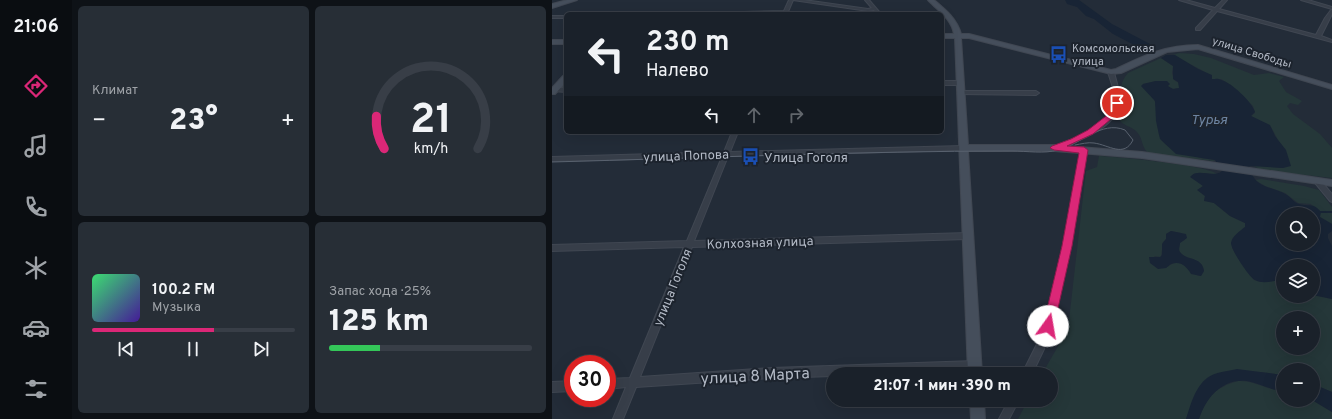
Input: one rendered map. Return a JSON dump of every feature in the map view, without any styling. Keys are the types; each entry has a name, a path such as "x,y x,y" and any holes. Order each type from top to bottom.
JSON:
{"main road":[{"path":"552,6 574,0"},
{"path":"931,0 952,19 956,25 958,36 975,367"},
{"path":"944,36 970,36 1111,72"},
{"path":"552,42 564,42"},
{"name":"улица Свободы","path":"1111,72 1118,71 1164,49 1180,46 1198,47 1332,87"},
{"path":"553,91 564,80"},
{"path":"963,148 1054,148 1142,155 1214,167 1332,183"},
{"path":"977,407 978,419"}],"street":[{"path":"785,12 791,0"},
{"path":"796,0 868,10 875,9"},
{"path":"866,0 877,12"},
{"path":"1181,0 1332,41"},
{"path":"1198,29 1214,10 1225,0"},
{"path":"1303,0 1332,8"},
{"path":"1318,37 1332,11"},
{"path":"552,17 564,17"},
{"path":"1054,148 1074,141 1090,132 1113,114 1117,103 1111,72"},
{"path":"944,83 960,83"},
{"path":"553,91 564,90"},
{"path":"961,93 1036,93"},
{"name":"улица Гоголя","path":"618,419 733,134"},
{"name":"улица Попова","path":"552,159 963,148"},
{"path":"1030,367 1041,346 1048,326 1067,246 1084,150"},
{"path":"1318,182 1332,199"},
{"name":"Колхозная улица","path":"552,248 968,236"},
{"name":"улица 8 Марта","path":"616,384 772,373 826,372"},
{"path":"552,387 564,386"},
{"path":"1004,419 1010,407"}],"shaded area":[{"path":"1179,53 1194,54 1211,58 1254,75 1269,73 1284,77 1279,81 1286,92 1302,101 1298,105 1290,103 1287,106 1293,114 1320,134 1332,148 1332,178 1261,170 1252,165 1283,168 1277,138 1271,127 1251,116 1255,113 1253,106 1231,85 1221,79 1212,79 1205,72 1173,55"},
{"path":"1161,58 1173,66 1172,73 1174,80 1179,83 1179,88 1173,89 1168,87 1165,81 1156,81 1143,84 1155,102 1159,136 1165,144 1178,151 1215,160 1150,154 1145,150 1141,138 1137,132 1120,121 1121,90 1124,79 1128,73"},
{"path":"1099,156 1180,165 1210,171 1217,174 1193,174 1203,186 1199,189 1199,191 1205,196 1204,200 1214,203 1230,216 1245,223 1245,227 1234,237 1232,248 1254,280 1261,282 1276,281 1276,303 1320,303 1320,296 1332,299 1332,392 1320,387 1320,363 1276,363 1276,374 1261,372 1200,386 1186,419 1018,419 1024,407 1058,407 1058,367 1046,367 1068,329 1086,171 1097,167","holes":["1171,231 1181,233 1185,240 1179,243 1179,251 1186,257 1197,261 1203,266 1204,271 1201,276 1196,275 1185,266 1177,263 1166,268 1154,256 1161,257 1163,242 1166,239 1166,234"]},
{"path":"1261,179 1319,190 1332,207 1332,224 1320,217 1320,207 1313,207 1311,204 1298,203 1285,193 1265,186 1255,180"},
{"path":"1244,381 1276,390 1276,407 1320,407 1320,405 1332,412 1332,419 1199,419 1205,405 1213,394 1230,383"}],"water":[{"path":"1065,0 1079,0 1112,24 1150,44 1140,48 1113,34 1094,19 1086,16 1077,7 1067,4"},
{"name":"Турья","path":"1166,55 1175,55 1198,69 1212,75 1212,79 1219,79 1231,85 1250,103 1255,112 1251,116 1270,125 1275,136 1286,150 1291,166 1283,168 1250,166 1249,167 1252,174 1256,180 1264,186 1287,195 1297,203 1316,207 1276,207 1276,251 1320,251 1320,217 1332,224 1332,231 1328,234 1328,238 1332,246 1332,299 1320,296 1320,259 1276,259 1276,281 1265,282 1255,280 1245,269 1237,257 1231,243 1235,236 1245,227 1245,223 1230,216 1214,203 1204,201 1205,196 1197,190 1203,186 1190,177 1197,173 1214,174 1222,171 1215,160 1176,154 1160,139 1156,121 1155,101 1141,86 1143,84 1156,81 1167,81 1170,84 1168,86 1173,89 1179,88 1178,82 1173,79 1173,66 1161,58"},
{"path":"1171,231 1186,234 1187,238 1180,243 1179,251 1186,257 1197,261 1203,266 1204,271 1201,276 1191,274 1185,267 1178,263 1171,264 1166,268 1158,269 1150,263 1149,257 1160,257 1162,255 1162,244 1166,239 1166,234"},
{"path":"1237,369 1276,374 1276,389 1247,381 1230,383 1216,391 1206,404 1199,419 1186,419 1189,408 1199,386 1207,378 1222,372"},
{"path":"1320,387 1332,392 1332,412 1320,405"}],"waterway":[{"path":"1320,212 1332,212"}],"tram line":[{"path":"552,162 897,152 1047,152 1066,147 1091,134 1108,128 1125,130 1133,140 1129,145 1121,149 1092,143 1075,145"}],"place":[{"name":"Комсомольская улица","path":"1059,54"},
{"name":"Улица Гоголя","path":"751,157"}],"route":[{"path":"1048,326 1067,246 1084,150 1054,148 1074,141 1104,123 1113,114 1117,103"}]}
